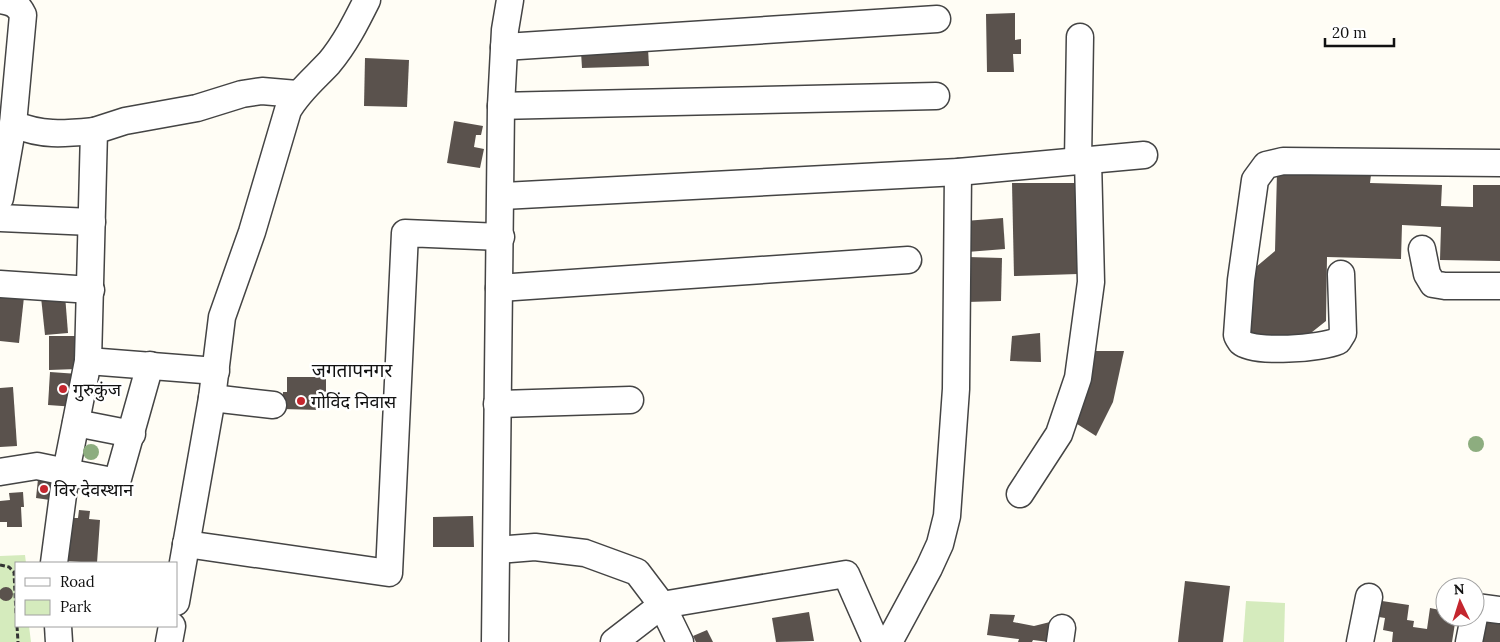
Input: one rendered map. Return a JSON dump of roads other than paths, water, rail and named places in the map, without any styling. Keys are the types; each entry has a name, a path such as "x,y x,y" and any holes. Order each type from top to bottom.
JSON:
{"street":[{"path":"0,0 12,2 19,7 22,15 13,124 0,198"},
{"path":"178,590 212,398 222,317 252,232 288,110 296,94 328,63 347,40 368,0"},
{"path":"495,642 497,404 502,196 501,106 504,46 510,0"},
{"path":"504,46 937,18"},
{"path":"1020,494 1060,434 1078,378 1091,282 1083,160 1080,36"},
{"path":"13,124 34,133 65,134 94,131 125,121 198,108 242,94 262,92 296,94"},
{"path":"501,106 936,96"},
{"path":"54,562 66,472 88,361 94,131"},
{"path":"502,196 958,172 1144,155"},
{"path":"1341,274 1343,333 1338,341 1309,347 1270,348 1249,346 1240,342 1237,335 1241,280 1255,180 1266,165 1283,161 1500,163"},
{"path":"889,642 929,568 940,544 947,516 956,390 958,172"},
{"path":"0,218 92,222"},
{"path":"186,544 389,573 405,233 501,237"},
{"path":"1422,248 1427,274 1433,284 1445,286 1500,286"},
{"path":"500,288 908,260"},
{"path":"0,284 91,290"},
{"path":"88,361 216,371"},
{"path":"0,472 37,466 117,482 150,365"},
{"path":"212,398 273,405"},
{"path":"497,404 630,400"},
{"path":"76,423 132,434"},
{"path":"497,550 535,547 585,553 636,572 662,605 680,642"},
{"path":"614,642 662,605 846,574 876,642"},
{"path":"1360,642 1369,597"},
{"path":"1485,608 1500,610"},
{"path":"58,627 59,642"},
{"path":"169,642 172,627"},
{"path":"1469,642 1472,627"}],"place":[{"name":"गुरुकुंज","path":"63,389"},
{"name":"गोविंद निवास","path":"301,401"},
{"name":"विर देवस्थान","path":"44,489"}],"district":[{"name":"जगतापनगर","path":"352,370"}]}
